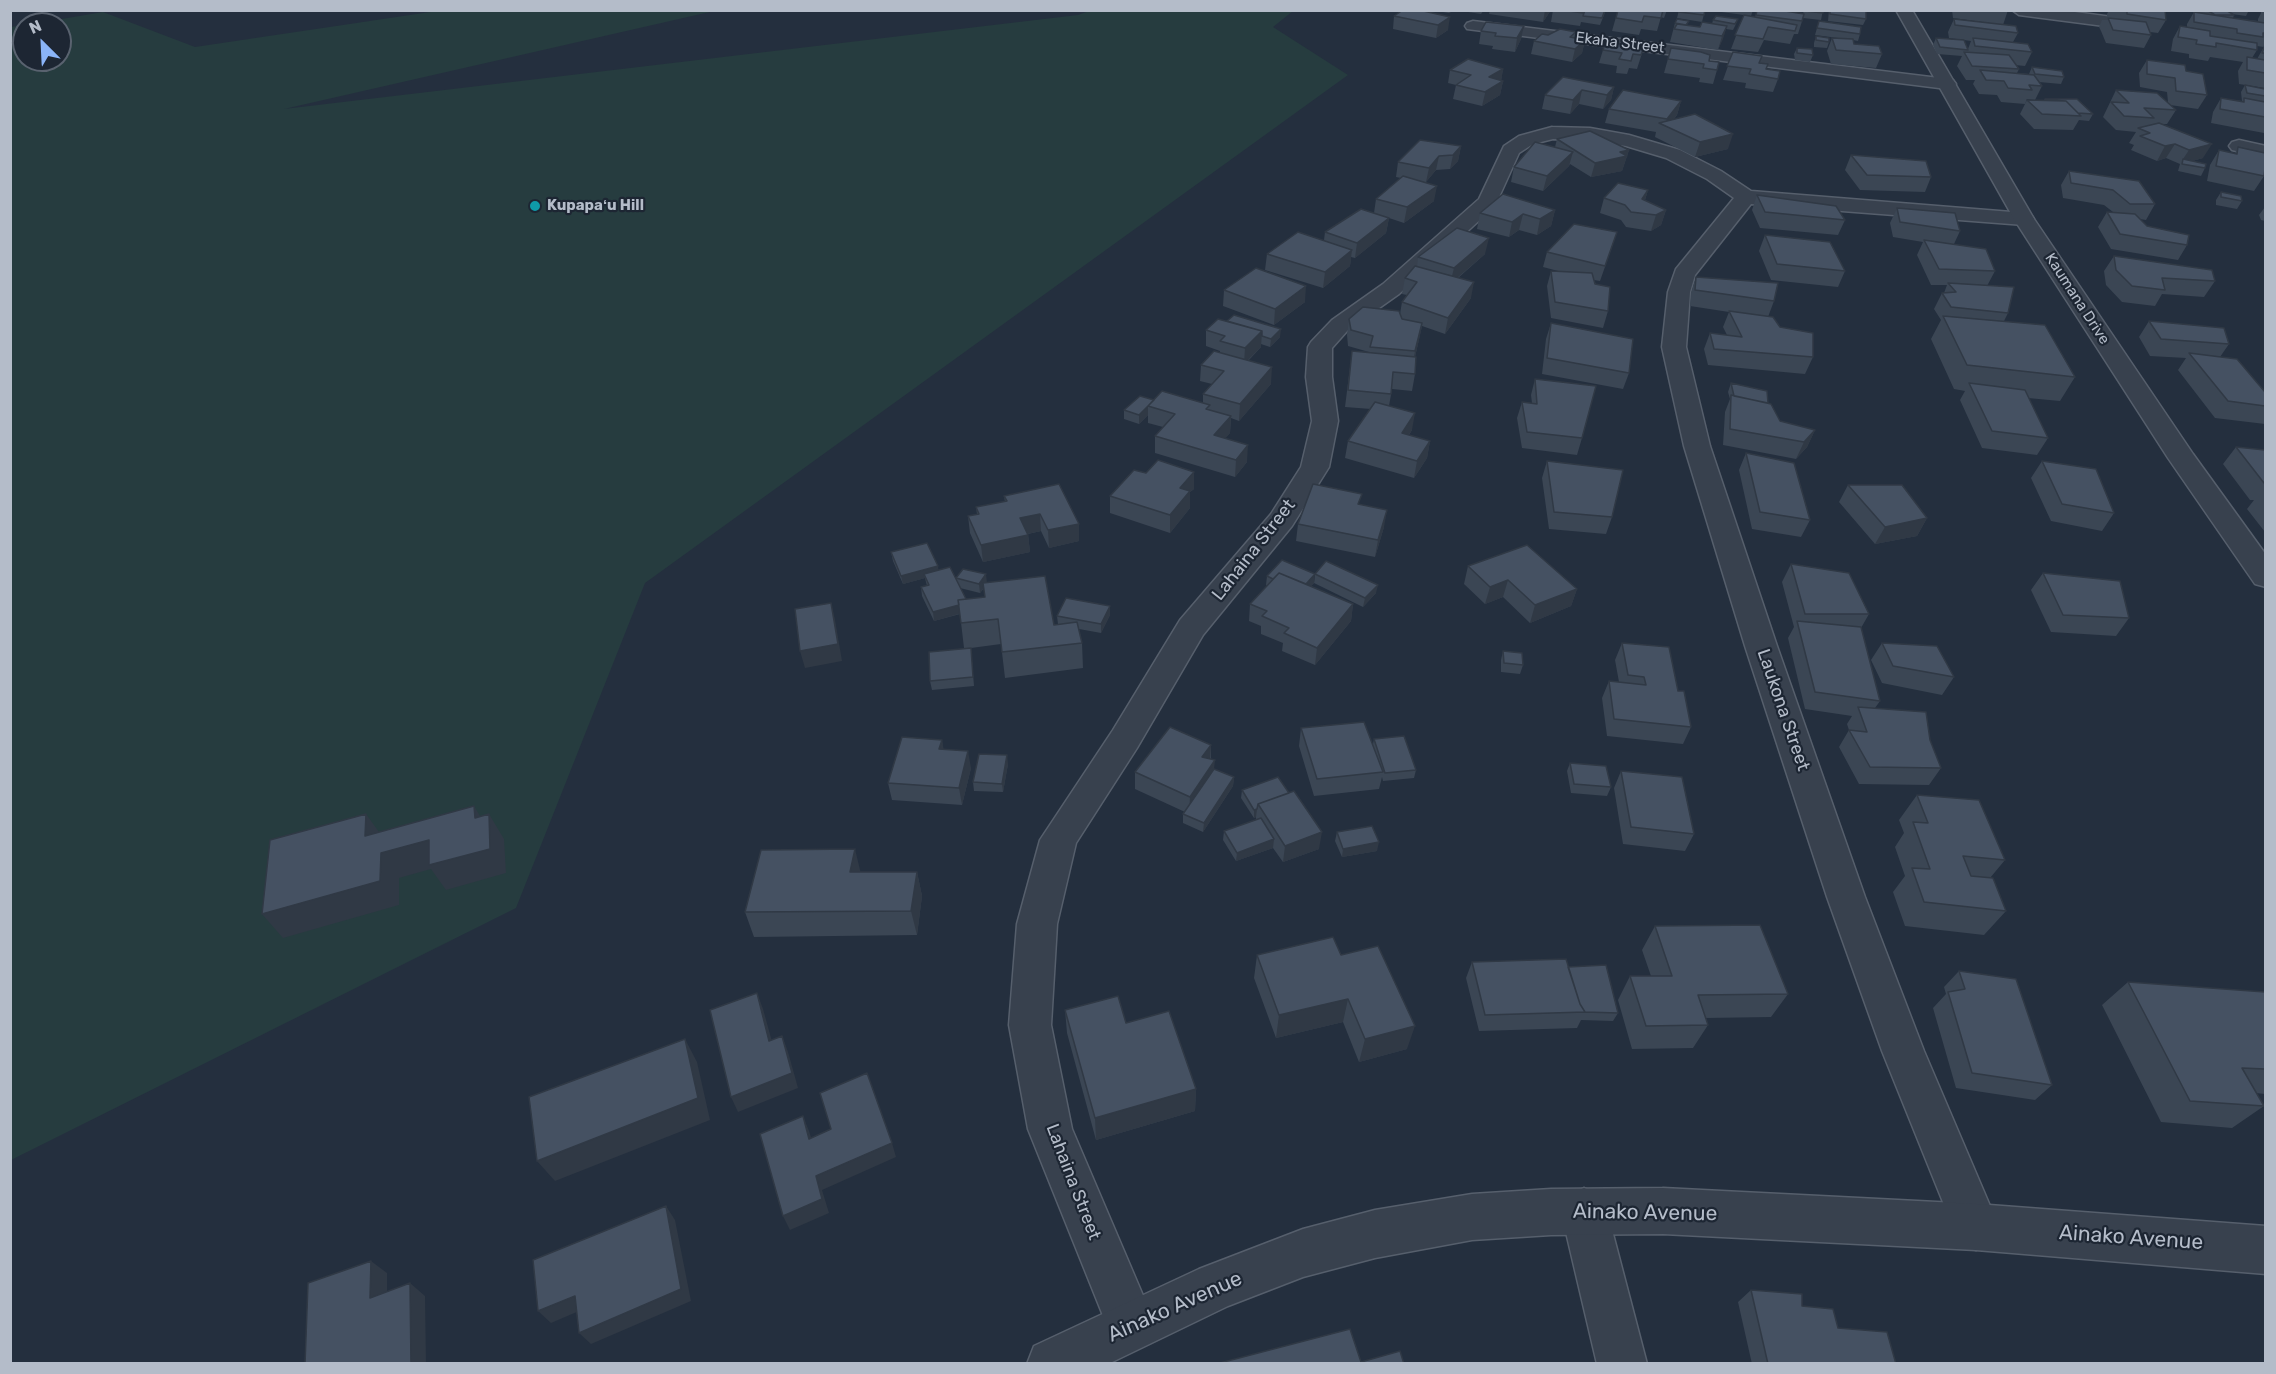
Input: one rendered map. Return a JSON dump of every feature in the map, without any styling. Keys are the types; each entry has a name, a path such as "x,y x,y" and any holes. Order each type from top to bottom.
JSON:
{"street":[{"name":"Kaumana Drive","path":"1904,10 2024,219 2182,458 2265,577"},
{"path":"2019,10 2112,22"},
{"name":"Ekaha Street","path":"1473,26 1947,84"},
{"name":"Lahaina Street","path":"1131,1326 1050,1129 1030,1025 1036,924 1058,840 1121,746 1191,628 1282,520 1315,467 1325,421 1319,377 1320,347 1340,325 1391,289 1488,202 1511,150 1526,140 1552,134 1590,134 1629,141 1673,154 1714,175 1746,197 2024,219"},
{"path":"2239,146 2265,152"},
{"name":"Laukona Street","path":"1746,197 1684,274 1679,292 1674,347 1704,469 1846,897 1903,1052 1976,1227"},
{"path":"1584,1211 1622,1364"},
{"name":"Ainako Avenue","path":"1052,1364 1216,1286 1303,1253 1375,1234 1472,1217 1584,1211 1663,1211 1976,1227 2175,1240 2265,1250"}],"green space":[{"path":"1092,10 1293,11 1273,27 1348,75 645,583 516,908 11,1160 11,27 12,72 72,72 72,17 103,12 195,47 437,11 714,11 284,109 1078,15"}],"building":[{"path":"1403,10 1419,10 1450,17 1438,25 1394,16"},
{"path":"1563,10 1584,10 1583,13"},
{"path":"1585,10 1605,10 1602,18 1583,16"},
{"path":"1618,10 1663,10 1661,18 1644,16 1642,22 1616,18"},
{"path":"1679,10 1705,10 1704,15 1679,12"},
{"path":"1757,10 1779,10 1804,14 1802,21 1756,15"},
{"path":"1823,10 1823,13 1805,11"},
{"path":"1830,10 1866,11 1866,19 1830,14"},
{"path":"2127,10 2165,10 2166,20 2127,14"},
{"path":"2207,10 2226,10 2234,15 2215,15"},
{"path":"2194,12 2265,23 2265,33 2263,37 2237,33 2237,29 2194,22"},
{"path":"1744,15 1797,25 1795,31 1768,27 1763,39 1735,35"},
{"path":"1716,16 1738,19 1735,24 1713,20"},
{"path":"2108,18 2146,22 2151,35 2113,30"},
{"path":"1677,19 1689,21 1686,25 1675,23"},
{"path":"1954,19 2016,26 2018,33 1955,25"},
{"path":"1819,21 1861,27 1860,34 1817,28"},
{"path":"1486,22 1524,26 1517,38 1495,36 1496,33 1481,31"},
{"path":"1702,22 1727,26 1722,36 1674,29 1677,24 1700,27"},
{"path":"2180,26 2210,31 2210,36 2257,43 2257,50 2216,43 2216,47 2196,44 2197,40 2178,37"},
{"path":"1560,29 1576,32 1570,37 1585,40 1575,49 1534,41 1542,34 1548,35"},
{"path":"1816,36 1829,38 1829,42 1816,40"},
{"path":"1832,38 1853,39 1854,44 1879,46 1882,54 1836,50"},
{"path":"1936,38 1964,40 1968,50 1940,47"},
{"path":"1973,38 2028,44 2032,52 1975,46"},
{"path":"1606,42 1644,47 1641,55 1633,54 1631,61 1619,59 1622,53 1603,50"},
{"path":"1671,48 1710,55 1709,61 1719,62 1717,70 1703,68 1704,64 1668,59"},
{"path":"1797,48 1812,49 1813,55 1797,53"},
{"path":"1733,52 1762,56 1759,63 1768,64 1766,69 1780,71 1778,79 1749,74 1751,69 1727,66"},
{"path":"1964,52 2009,55 2019,69 1972,66"},
{"path":"2247,57 2265,60 2265,73 2247,70"},
{"path":"1468,59 1503,69 1489,77 1503,81 1485,92 1456,85 1471,75 1450,70"},
{"path":"2147,60 2185,65 2186,71 2203,74 2207,95 2176,91 2175,78 2147,74"},
{"path":"2032,67 2062,71 2064,77 2035,74"},
{"path":"1980,70 2034,75 2042,86 2029,85 2032,90 2008,88 2004,81 1986,80"},
{"path":"1563,77 1614,87 1607,95 1582,90 1573,100 1545,95"},
{"path":"2245,85 2265,89 2265,96 2247,93"},
{"path":"1623,90 1681,101 1667,119 1609,109"},
{"path":"2116,90 2157,93 2176,110 2144,108 2154,118 2124,116 2111,102 2129,103"},
{"path":"2221,98 2244,102 2244,98 2265,102 2265,117 2220,109"},
{"path":"2045,99 2077,99 2093,114 2078,113 2066,101"},
{"path":"2027,100 2066,101 2081,116 2042,114"},
{"path":"1695,114 1733,134 1700,142 1659,123"},
{"path":"2159,123 2212,144 2189,150 2175,144 2165,146 2140,136 2150,133 2138,128"},
{"path":"1590,131 1629,150 1620,152 1627,156 1595,163 1557,139"},
{"path":"1420,140 1461,146 1453,155 1439,156 1429,168 1398,162"},
{"path":"1535,142 1573,152 1547,176 1514,167"},
{"path":"2238,147 2265,153 2264,176 2216,166 2219,150 2237,154"},
{"path":"1851,155 1926,161 1931,177 1867,175"},
{"path":"2183,159 2206,164 2205,168 2182,164"},
{"path":"2069,171 2139,181 2155,204 2130,204 2113,190 2071,183"},
{"path":"1403,176 1437,186 1407,207 1376,199"},
{"path":"1618,183 1648,190 1642,199 1666,210 1656,215 1631,212 1625,205 1604,198"},
{"path":"2221,192 2241,196 2242,201 2221,197"},
{"path":"1503,194 1555,210 1540,219 1523,214 1512,222 1480,213"},
{"path":"1757,195 1836,206 1845,220 1765,212"},
{"path":"1897,208 1955,213 1960,231 1900,222"},
{"path":"1361,209 1389,218 1357,243 1325,232"},
{"path":"2107,212 2135,214 2147,226 2189,235 2187,245 2120,234"},
{"path":"1574,224 1617,232 1605,266 1547,252"},
{"path":"1457,228 1489,238 1454,268 1418,257"},
{"path":"1298,232 1352,250 1325,272 1267,254"},
{"path":"1765,235 1830,242 1845,271 1777,264"},
{"path":"1924,240 1986,249 1995,271 1939,269"},
{"path":"2114,256 2212,270 2215,281 2162,278 2165,290 2132,286 2116,270"},
{"path":"1415,266 1474,282 1448,318 1402,302 1417,282 1405,278"},
{"path":"1256,268 1306,286 1275,309 1224,290"},
{"path":"1551,271 1592,273 1595,284 1610,287 1608,311 1555,302"},
{"path":"1696,277 1778,283 1774,301 1695,290"},
{"path":"1948,283 2014,287 2008,313 1951,307 1942,293 1956,292"},
{"path":"1363,307 1399,311 1402,319 1422,323 1415,351 1370,347 1373,336 1351,330 1349,319"},
{"path":"1729,311 1773,317 1780,327 1813,333 1813,357 1714,349 1710,333 1742,337"},
{"path":"1234,315 1281,329 1271,339 1262,336 1262,331 1227,321"},
{"path":"1943,316 2045,325 2075,377 1967,365"},
{"path":"1218,319 1262,331 1245,348 1220,341 1225,336 1206,330"},
{"path":"2149,321 2224,328 2229,344 2161,339"},
{"path":"1551,323 1633,339 1629,373 1547,358"},
{"path":"1214,351 1272,367 1240,404 1203,394 1224,371 1201,365"},
{"path":"1352,351 1416,357 1415,374 1393,372 1391,394 1348,390"},
{"path":"2189,353 2237,359 2265,392 2265,406 2228,401"},
{"path":"1535,379 1596,386 1582,438 1527,432 1522,402 1537,404"},
{"path":"1731,383 1767,391 1768,403 1734,396"},
{"path":"1969,383 2025,390 2048,438 1992,431"},
{"path":"1162,391 1210,405 1206,409 1231,416 1214,435 1248,445 1236,460 1155,436 1175,414 1148,406"},
{"path":"1731,395 1771,404 1780,421 1815,430 1804,442 1730,429"},
{"path":"1140,396 1154,400 1139,415 1124,410"},
{"path":"1375,402 1415,413 1402,433 1430,441 1417,461 1348,441"},
{"path":"2236,447 2265,450 2265,483 2264,483"},
{"path":"1746,453 1794,463 1810,520 1760,512"},
{"path":"1158,460 1194,472 1180,488 1190,491 1170,515 1110,496 1134,470 1146,473"},
{"path":"1547,461 1623,470 1612,517 1554,512"},
{"path":"2042,461 2096,469 2114,513 2062,504"},
{"path":"1059,484 1079,524 1048,530 1040,514 1020,518 1028,535 981,545 968,516 979,514 976,507 1007,501 1004,496"},
{"path":"1313,484 1362,494 1358,504 1387,510 1378,540 1298,524"},
{"path":"1848,485 1902,485 1927,518 1885,527"},
{"path":"927,543 938,566 901,576 891,552"},
{"path":"1527,545 1577,589 1535,605 1508,580 1490,587 1468,566"},
{"path":"1282,560 1315,574 1306,584 1279,573 1273,579 1267,576"},
{"path":"1326,561 1378,585 1365,598 1315,574"},
{"path":"1791,564 1849,573 1869,614 1805,614"},
{"path":"950,567 966,599 958,600 959,605 933,612 921,587 929,585 924,574"},
{"path":"963,569 986,574 979,584 956,578"},
{"path":"1279,573 1353,604 1317,648 1284,633 1289,628 1262,616 1267,611 1250,604"},
{"path":"2043,573 2120,581 2129,618 2063,615"},
{"path":"1045,576 1054,625 1077,622 1082,643 1002,652 998,619 961,623 958,600 985,597 983,583"},
{"path":"1066,598 1110,606 1101,624 1057,616"},
{"path":"831,603 838,644 800,651 795,609"},
{"path":"1797,621 1861,627 1880,701 1815,692"},
{"path":"1622,643 1669,647 1678,691 1684,691 1691,727 1614,719 1609,681 1646,685 1644,677 1628,675"},
{"path":"1882,643 1937,646 1954,677 1893,666"},
{"path":"971,648 973,677 930,681 929,652"},
{"path":"1503,651 1522,653 1523,665 1504,663"},
{"path":"1858,707 1926,712 1930,740 1941,768 1870,767 1849,730 1867,732"},
{"path":"1364,722 1383,772 1317,779 1301,728"},
{"path":"1170,727 1211,745 1202,757 1215,760 1190,797 1135,772"},
{"path":"1404,736 1416,770 1385,773 1374,739"},
{"path":"902,737 942,740 939,749 968,751 959,788 888,783"},
{"path":"979,754 1007,755 1002,784 973,782"},
{"path":"1570,763 1606,766 1611,787 1574,784"},
{"path":"1214,769 1234,777 1204,823 1183,814"},
{"path":"1621,771 1682,777 1694,834 1631,827"},
{"path":"1278,777 1289,793 1258,804 1257,809 1254,810 1242,790"},
{"path":"1294,791 1322,832 1285,846 1258,804"},
{"path":"1917,795 1979,800 2005,860 1963,856 1971,876 1993,878 2006,911 1924,902 1912,868 1930,869 1913,822 1928,823"},
{"path":"474,806 475,818 489,814 490,849 429,865 429,840 381,853 380,881 262,914 270,840 366,814 365,836"},
{"path":"1261,818 1274,839 1237,853 1224,831"},
{"path":"1372,826 1379,842 1343,849 1337,832"},
{"path":"855,849 850,872 917,872 911,911 745,912 761,850"},
{"path":"1760,925 1788,994 1698,995 1708,1025 1646,1026 1630,976 1672,976 1655,926"},
{"path":"1333,937 1341,955 1378,946 1415,1026 1365,1039 1348,999 1279,1015 1257,955"},
{"path":"1566,959 1580,1004 1585,1012 1485,1015 1472,962"},
{"path":"1606,965 1618,1013 1585,1012 1580,1004 1568,967"},
{"path":"1959,971 2016,979 2052,1085 1972,1073 1948,992 1965,989"},
{"path":"2128,982 2265,992 2265,1069 2242,1068 2264,1106 2190,1101"},
{"path":"757,993 769,1041 782,1036 792,1073 731,1097 710,1010"},
{"path":"1118,996 1126,1023 1169,1011 1196,1089 1095,1118 1065,1010"},
{"path":"685,1039 698,1098 537,1161 529,1097"},
{"path":"867,1073 892,1143 816,1176 822,1199 783,1216 760,1134 803,1116 809,1139 831,1129 820,1093"},
{"path":"666,1206 681,1289 579,1333 575,1296 538,1311 533,1260"},
{"path":"371,1261 370,1298 410,1283 411,1364 305,1364 308,1283"},
{"path":"1751,1290 1802,1294 1802,1306 1833,1309 1838,1328 1887,1332 1896,1364 1768,1364"},
{"path":"1350,1329 1361,1362 1400,1351 1404,1364 1216,1364"}],"place":[{"name":"Kupapaʻu Hill","path":"535,206"}]}
